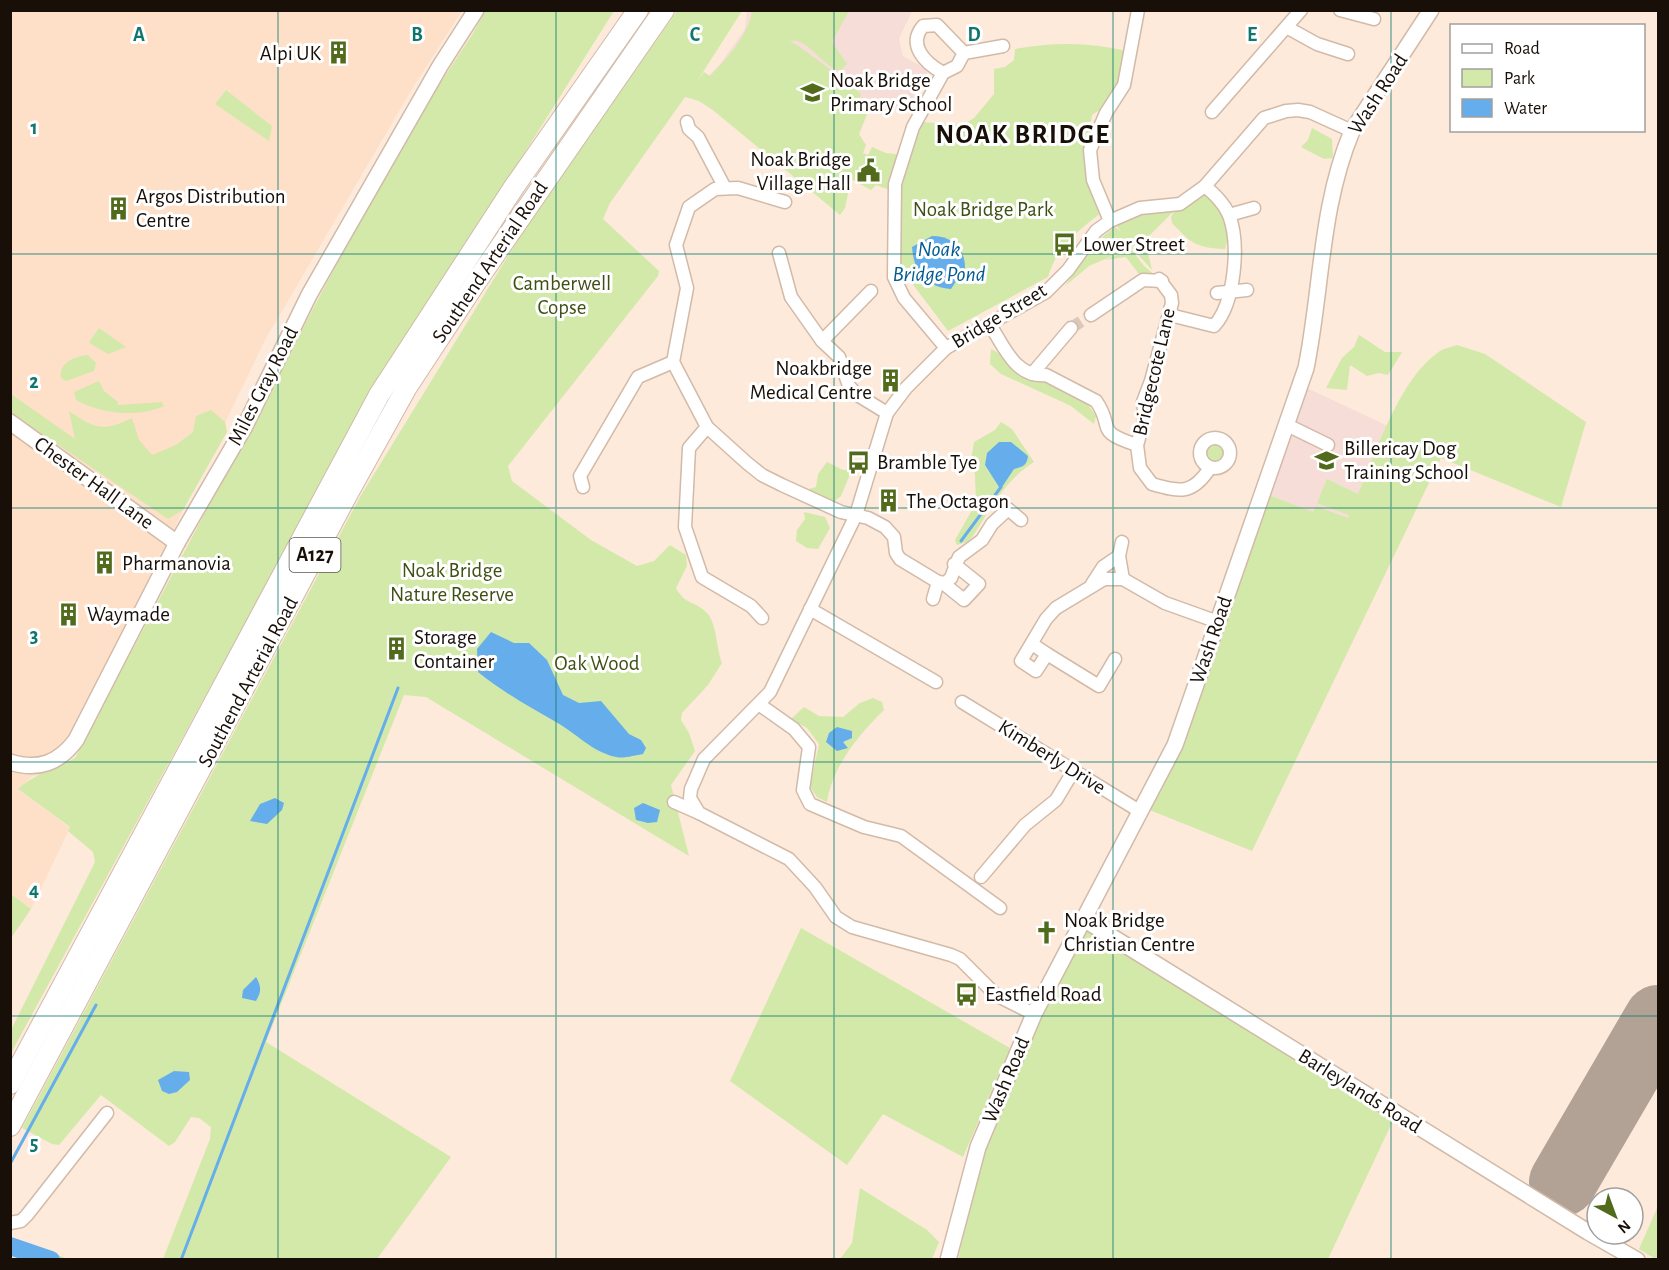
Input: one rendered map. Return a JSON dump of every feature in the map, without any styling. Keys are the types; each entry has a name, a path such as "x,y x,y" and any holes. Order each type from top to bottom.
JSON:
{"highway":[{"name":"Southend Arterial Road","path":"10,1084 379,395 507,196 638,10"},
{"name":"Southend Arterial Road","path":"10,1126 407,387 477,279 664,10"}],"street":[{"name":"Miles Gray Road","path":"10,762 38,767 66,753 76,741 177,543 245,426 309,295 440,66 476,10"},
{"path":"1110,221 1093,180 1090,150 1106,113 1126,78 1138,10"},
{"path":"1340,10 1374,19"},
{"name":"Wash Road","path":"948,1260 978,1147 1034,1014 1175,746 1306,368 1314,330 1330,197 1352,131 1431,10"},
{"path":"1212,112 1288,28 1297,12"},
{"path":"943,72 919,53 915,42 916,34 923,26 938,25 964,53"},
{"path":"1288,28 1325,47 1348,54"},
{"path":"964,53 1003,46"},
{"path":"946,348 904,298 894,277 895,184 913,127 943,72 957,66 964,53"},
{"name":"Bridge Street","path":"703,815 690,798 704,759 760,705 770,692 856,515 887,413 906,388 946,348 1046,292 1068,270 1096,231 1110,221 1126,213 1180,204 1205,186 1264,118 1298,110 1310,112 1352,131"},
{"path":"687,122 689,129 698,137 725,188"},
{"path":"1170,315 1214,326 1223,314 1223,293 1233,278 1233,234 1229,215 1205,186"},
{"path":"786,202 738,188 725,188 715,189 689,207 676,245 687,288 673,362 707,428 762,475 841,512 856,515 885,527 894,537 896,554 900,559 940,582 964,600 979,584 954,564"},
{"path":"1229,215 1254,208"},
{"path":"779,253 791,297 822,341 840,357 849,386 856,394 887,413"},
{"name":"Bridgecote Lane","path":"990,325 1013,361 1032,374 1046,375 1096,401 1107,430 1117,439 1137,445 1144,418 1143,402 1152,381 1170,315 1171,296 1161,280 1143,280 1091,315"},
{"path":"1223,293 1247,290"},
{"path":"822,341 871,291"},
{"path":"1032,374 1071,328"},
{"path":"583,487 580,476 638,377 673,362"},
{"name":"Chester Hall Lane","path":"10,422 177,543"},
{"path":"1287,426 1328,445"},
{"path":"707,428 689,448 686,527 702,577 751,606 762,618"},
{"path":"1137,445 1140,468 1152,484 1188,490 1197,486 1210,468"},
{"path":"933,599 940,582 951,578 954,564 959,557 982,540 992,524 1008,509 1021,520"},
{"path":"1122,542 1119,556 1123,579"},
{"path":"1090,587 1103,567 1119,556"},
{"path":"1047,654 1036,671 1021,661 1046,619 1056,608 1104,579 1123,579 1164,603 1218,622"},
{"path":"810,609 850,630 881,653 936,682"},
{"path":"1032,644 1099,686 1115,659"},
{"name":"Kimberly Drive","path":"962,702 1141,812"},
{"path":"760,705 794,729 809,747 803,790 810,804 864,827 902,836 1000,908"},
{"path":"981,877 1025,825 1042,818 1074,770"},
{"path":"674,802 789,859 815,887 836,917 852,927 900,939 960,959 996,995 1034,1014"},
{"name":"Barleylands Road","path":"1085,920 1588,1232 1637,1260"},
{"path":"10,1223 21,1221 27,1215 107,1113"}],"shaded area":[{"name":"Noak Bridge Primary School","path":"747,10 912,11 899,39 903,56 926,69 928,76 909,110 904,111 865,98 855,111 698,87 720,64 745,29"},
{"path":"11,11 462,11 412,89 265,340 73,738 53,761 49,772 31,777 19,790 70,828 31,909 11,894"},
{"name":"Billericay Dog Training School","path":"1307,388 1388,426 1348,518 1316,506 1314,513 1266,494"}],"green space":[{"path":"485,11 614,11 352,426 11,1053 10,1032 95,862 93,852 68,831 70,827 18,789 38,776 75,758 402,141 472,35"},
{"name":"Noak Bridge Nature Reserve","path":"677,11 742,11 696,83 704,72 710,76 730,54 742,37 752,11 849,11 832,42 847,64 840,71 827,64 802,43 790,41 859,92 861,95 856,106 868,112 859,134 866,145 863,153 868,155 872,147 886,153 904,155 922,122 963,125 974,118 994,94 994,69 1005,67 1014,60 1015,49 1071,44 1127,51 1124,71 1118,88 1108,103 1092,115 1089,132 1094,135 1085,153 1087,173 1102,212 1063,248 1048,277 948,331 902,270 897,218 890,190 876,185 871,190 851,179 845,208 840,215 714,111 699,101 685,97 610,203 603,219 659,271 658,276 508,466 512,481 591,540 637,566 654,561 670,545 686,555 687,566 676,588 683,597 710,616 722,663 708,685 682,713 681,720 689,733 695,751 671,785 689,856 426,697 404,695 266,1042 451,1157 377,1259 163,1259 210,1139 211,1127 199,1118 191,1117 175,1142 169,1146 101,1095 59,1145 52,1144 22,1128 360,497 535,212"},
{"path":"226,90 272,126 269,141 215,104"},
{"path":"1312,128 1332,139 1333,158 1324,159 1301,147 1308,140"},
{"path":"1204,190 1225,216 1228,239 1225,249 1201,246 1184,236 1172,223 1171,217 1175,210 1151,234 1132,247 1117,226 1143,213 1161,212"},
{"path":"1115,227 1123,233 1131,248 1089,266 1065,286 1096,242"},
{"path":"1151,236 1148,253 1152,270 1132,248"},
{"path":"1131,249 1144,266 1161,280 1142,278 1126,257 1105,260"},
{"path":"99,328 126,347 108,354 91,344 89,342"},
{"path":"1359,335 1385,352 1402,352 1388,375 1379,373 1367,376 1350,365 1347,390 1326,388 1342,358 1354,347"},
{"path":"1457,345 1485,354 1586,422 1561,507 1441,458 1252,851 1147,809 1266,494 1313,512 1316,506 1348,518 1349,515 1317,503 1327,479 1358,494 1381,437 1413,378 1440,351"},
{"path":"991,349 1086,402 1096,416 1094,424 1071,406 1001,374 990,364"},
{"path":"88,355 96,363 94,371 66,381 61,378 62,368 68,361"},
{"path":"99,381 104,391 118,402 118,405 162,402 164,406 142,412 119,413 97,409 76,400 74,392"},
{"path":"11,394 75,439 69,411 86,422 106,427 132,418 139,440 152,455 176,445 193,432 196,416 211,410 225,422 227,432 183,510 168,519 11,413"},
{"path":"1001,422 1012,429 1034,462 1007,486 973,536 967,542 957,545 955,540 976,503 975,475 971,461 974,442 995,430"},
{"path":"1215,438 1226,442 1230,453 1226,464 1215,468 1204,464 1200,453 1204,442"},
{"path":"827,462 843,470 852,470 841,496 833,502 811,494 809,489 816,487 818,474"},
{"path":"804,512 825,517 830,528 818,549 807,548 796,541 797,530 805,519"},
{"path":"873,698 882,702 884,710 848,752 834,776 827,802 817,797 810,787 819,744 807,728 791,719 804,707 819,716 843,717 860,703"},
{"path":"11,894 31,909 11,938"},
{"path":"1085,920 1397,1112 1328,1259 958,1260 981,1156 1043,1014 1064,958"},
{"path":"801,928 1010,1048 963,1157 883,1114 847,1165 730,1081"},
{"path":"860,1188 927,1230 939,1242 932,1259 840,1259 852,1243"},
{"path":"1658,1206 1657,1260 1639,1249 1640,1246 1645,1246 1645,1235"},
{"path":"28,1243 68,1259 20,1259"}],"water":[{"name":"Noak Bridge Pond","path":"932,236 951,241 963,255 965,268 951,289 942,288 927,281 915,263 912,247"},
{"path":"999,442 1011,442 1028,456 1025,464 1014,469 1002,487 999,487 985,465 987,453"},
{"path":"491,632 514,643 529,643 547,660 563,695 579,703 601,701 629,734 641,740 646,748 643,754 626,757 607,755 507,693 478,672 477,649"},
{"path":"837,727 852,731 852,738 843,742 848,748 837,751 826,742 829,733"},
{"path":"275,798 284,803 282,810 267,824 250,821 260,804"},
{"path":"643,803 660,810 657,822 648,823 636,820 634,808"},
{"path":"256,977 260,989 256,1001 242,998 243,990"},
{"path":"174,1071 189,1072 190,1080 177,1092 169,1094 162,1091 158,1080"}],"waterway":[{"path":"961,541 1001,487"},
{"path":"181,1260 398,688"},
{"path":"10,1164 96,1005"},
{"path":"10,1246 51,1260"}],"runway":[{"path":"1563,1182 1658,1019"}],"tunnel":[{"path":"1071,328 1091,315"}],"place":[{"name":"Alpi UK","path":"339,53"},
{"name":"Noak Bridge Primary School","path":"812,92"},
{"name":"Noak Bridge Village Hall","path":"869,171"},
{"name":"Argos Distribution Centre","path":"118,208"},
{"name":"Lower Street","path":"1065,244"},
{"name":"Noakbridge Medical Centre","path":"890,380"},
{"name":"Billericay Dog Training School","path":"1326,460"},
{"name":"Bramble Tye","path":"859,462"},
{"name":"The Octagon","path":"888,501"},
{"name":"Pharmanovia","path":"104,563"},
{"name":"Waymade","path":"69,614"},
{"name":"Storage Container","path":"396,649"},
{"name":"Noak Bridge Christian Centre","path":"1046,932"},
{"name":"Eastfield Road","path":"967,994"}],"district":[{"name":"NOAK BRIDGE","path":"1023,134"}],"park label":[{"name":"Noak Bridge Park","path":"983,209"},
{"name":"Camberwell Copse","path":"562,295"},
{"name":"Oak Wood","path":"597,663"}]}
